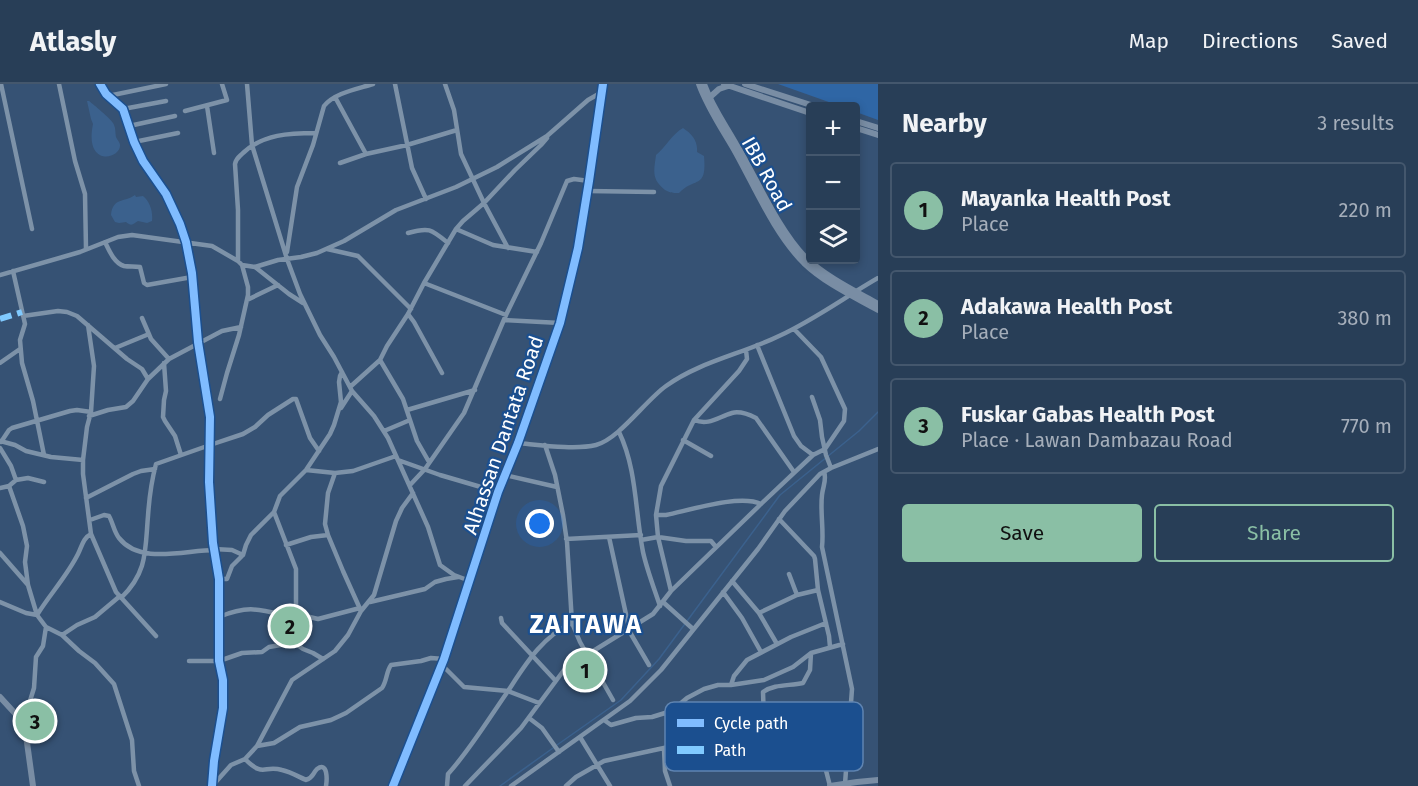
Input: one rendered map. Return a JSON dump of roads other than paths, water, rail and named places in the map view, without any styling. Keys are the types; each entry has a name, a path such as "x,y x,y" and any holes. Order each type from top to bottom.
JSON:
{"main road":[{"name":"Alhassan Dantata Road","path":"393,786 443,662 498,492 518,443 560,323 578,248 603,84"},
{"name":"IBB Road","path":"699,84 711,112 773,220 795,252 818,275 878,304"},
{"name":"IBB Road","path":"704,84 709,98 794,244 821,270 878,310"},
{"path":"745,84 806,103"},
{"path":"709,98 726,85 806,112"},
{"path":"860,123 878,128"},
{"path":"860,130 878,135"},
{"path":"0,697 22,721 27,733 33,786"},
{"path":"830,786 878,780"}],"street":[{"path":"1,84 32,229"},
{"path":"59,84 75,161 85,194 86,249"},
{"path":"100,84 108,96 123,109 143,161 166,194 186,242 192,277 198,342 210,411 208,470 214,549 219,579 219,661 223,680 223,708 214,761 213,785"},
{"path":"108,96 166,84"},
{"path":"185,111 227,100 222,84"},
{"path":"247,84 252,145 304,304 351,389 374,416 384,432 428,527 440,565 458,577 470,581"},
{"path":"348,84 348,92"},
{"path":"287,257 297,187 313,145 324,106 328,101 348,92 373,84"},
{"path":"395,84 412,168 426,198"},
{"path":"445,84 454,110 461,154 508,248"},
{"path":"338,413 351,389 380,360 456,229 548,136 588,100 602,92"},
{"path":"335,98 366,154"},
{"path":"123,109 166,101"},
{"path":"207,106 214,153"},
{"path":"129,126 175,116"},
{"path":"340,163 457,130"},
{"path":"134,142 178,133"},
{"path":"220,399 247,300 248,287 240,263 235,161 252,145 272,136 316,133"},
{"path":"255,267 287,257 301,257 327,249 359,233 396,210 473,180 548,136"},
{"path":"410,485 425,469 464,413 567,181 574,179 590,181"},
{"path":"588,191 654,192"},
{"path":"408,233 423,229 436,233 448,243"},
{"path":"456,229 486,243 537,252"},
{"path":"0,275 80,252 118,237 149,236 212,246 240,263 255,267 304,304"},
{"path":"105,242 120,264 140,267 144,283 147,285 192,277"},
{"path":"327,249 358,256 409,312 442,373"},
{"path":"13,271 25,324 20,339 22,363 38,420 44,455"},
{"path":"518,443 574,446 602,443 619,432 654,396 678,378 794,329 878,278"},
{"path":"424,283 506,317 560,323"},
{"path":"247,300 278,285"},
{"path":"23,316 67,312 77,316 142,369 147,380"},
{"path":"142,318 166,361 163,417 175,436 181,455"},
{"path":"88,325 94,360 90,414 83,460 92,534 111,583 156,636"},
{"path":"83,460 63,459 26,451 0,441 12,428 70,411 77,410 90,414 126,406 133,401 147,380 166,361 198,342 229,328 240,327"},
{"path":"465,786 521,728 564,670 653,614 671,591 716,547 813,455 825,449 844,421 845,409 820,357 794,329"},
{"path":"115,348 149,334"},
{"path":"758,345 794,436 801,446 813,455"},
{"path":"0,363 20,349"},
{"path":"671,591 658,537 656,515 661,486 694,420 739,371 747,359 746,350"},
{"path":"380,360 403,399 417,441 429,462"},
{"path":"219,579 227,579 234,563 243,555 251,535 274,512 280,496 306,470 330,434 341,402 340,376 342,372"},
{"path":"407,410 475,390"},
{"path":"813,397 831,468"},
{"path":"62,635 94,617 121,597 136,581 146,553 149,507 156,464 243,434 288,401 296,399 310,438 319,451"},
{"path":"694,420 709,422 734,413 756,418 795,472"},
{"path":"384,432 410,420"},
{"path":"619,432 627,450 643,552 662,604 691,628"},
{"path":"683,440 711,456"},
{"path":"544,446 555,475 563,515 572,623 613,700"},
{"path":"0,448 16,480"},
{"path":"511,786 557,749 630,701 661,670 691,628 758,549 785,511 824,472 878,449"},
{"path":"306,470 335,473 353,471 397,458 440,475 498,492"},
{"path":"86,498 133,474 155,469"},
{"path":"824,472 826,477 821,508 822,547 852,689 851,702"},
{"path":"335,473 328,493 326,524 328,535 361,609"},
{"path":"505,476 558,487"},
{"path":"0,488 9,486 16,480 28,478 44,482"},
{"path":"9,486 23,526 27,546 25,562 28,585 37,615 46,627 62,635 95,663 114,684 132,741 134,771 139,786"},
{"path":"213,785 231,765 245,759 257,746 292,680 342,644 361,609 369,602 378,585 396,521 413,493"},
{"path":"656,515 666,515 734,500 751,500 761,504"},
{"path":"274,512 296,569 298,623 296,644"},
{"path":"90,520 100,516 109,516 119,538 136,551 162,555 227,549 243,555"},
{"path":"779,519 814,556 818,590 830,647"},
{"path":"37,615 68,572 86,538 92,534"},
{"path":"286,545 311,537 328,535"},
{"path":"609,537 628,629 649,665"},
{"path":"566,540 658,537 687,541 711,541 716,547"},
{"path":"0,553 28,585"},
{"path":"789,574 797,595"},
{"path":"369,602 425,589 435,582 458,577"},
{"path":"732,581 759,613 777,644"},
{"path":"759,613 797,595 818,590"},
{"path":"723,592 742,618 761,652"},
{"path":"0,602 26,614 37,615"},
{"path":"219,617 237,610 262,609 286,616 297,611 318,619 361,609"},
{"path":"501,618 502,623 555,680"},
{"path":"447,786 448,774 531,656 562,627 572,623"},
{"path":"731,685 734,676 747,660 826,623"},
{"path":"22,721 34,688 36,657 44,646 46,627"},
{"path":"189,662 219,661 242,653 262,652 272,646 287,644 296,644 323,659"},
{"path":"683,702 704,689 718,685 772,678 793,667 811,653 843,644"},
{"path":"763,702 763,692 768,688 803,683 810,670 811,653"},
{"path":"257,746 274,743 300,727 332,720 346,713 382,688 391,665 431,658 443,662 464,687 508,691 539,703"},
{"path":"603,720 612,725 665,714"},
{"path":"529,718 542,728 557,749"},
{"path":"580,736 610,786"},
{"path":"566,786 576,777 604,761 649,750 664,749 665,760"},
{"path":"245,759 258,770 283,770 306,780 321,767 327,773 326,786"},
{"path":"666,771 670,786"},
{"path":"826,771 830,786"}],"waterway":[{"path":"557,745 621,700 659,659 780,495 859,431 878,412"},
{"path":"500,786 553,748"}],"place":[{"name":"Adakawa Health Post","path":"290,626"},
{"name":"Mayanka Health Post","path":"585,670"},
{"name":"Fuskar Gabas Health Post","path":"35,721"}],"district":[{"name":"ZAITAWA","path":"586,624"}]}
